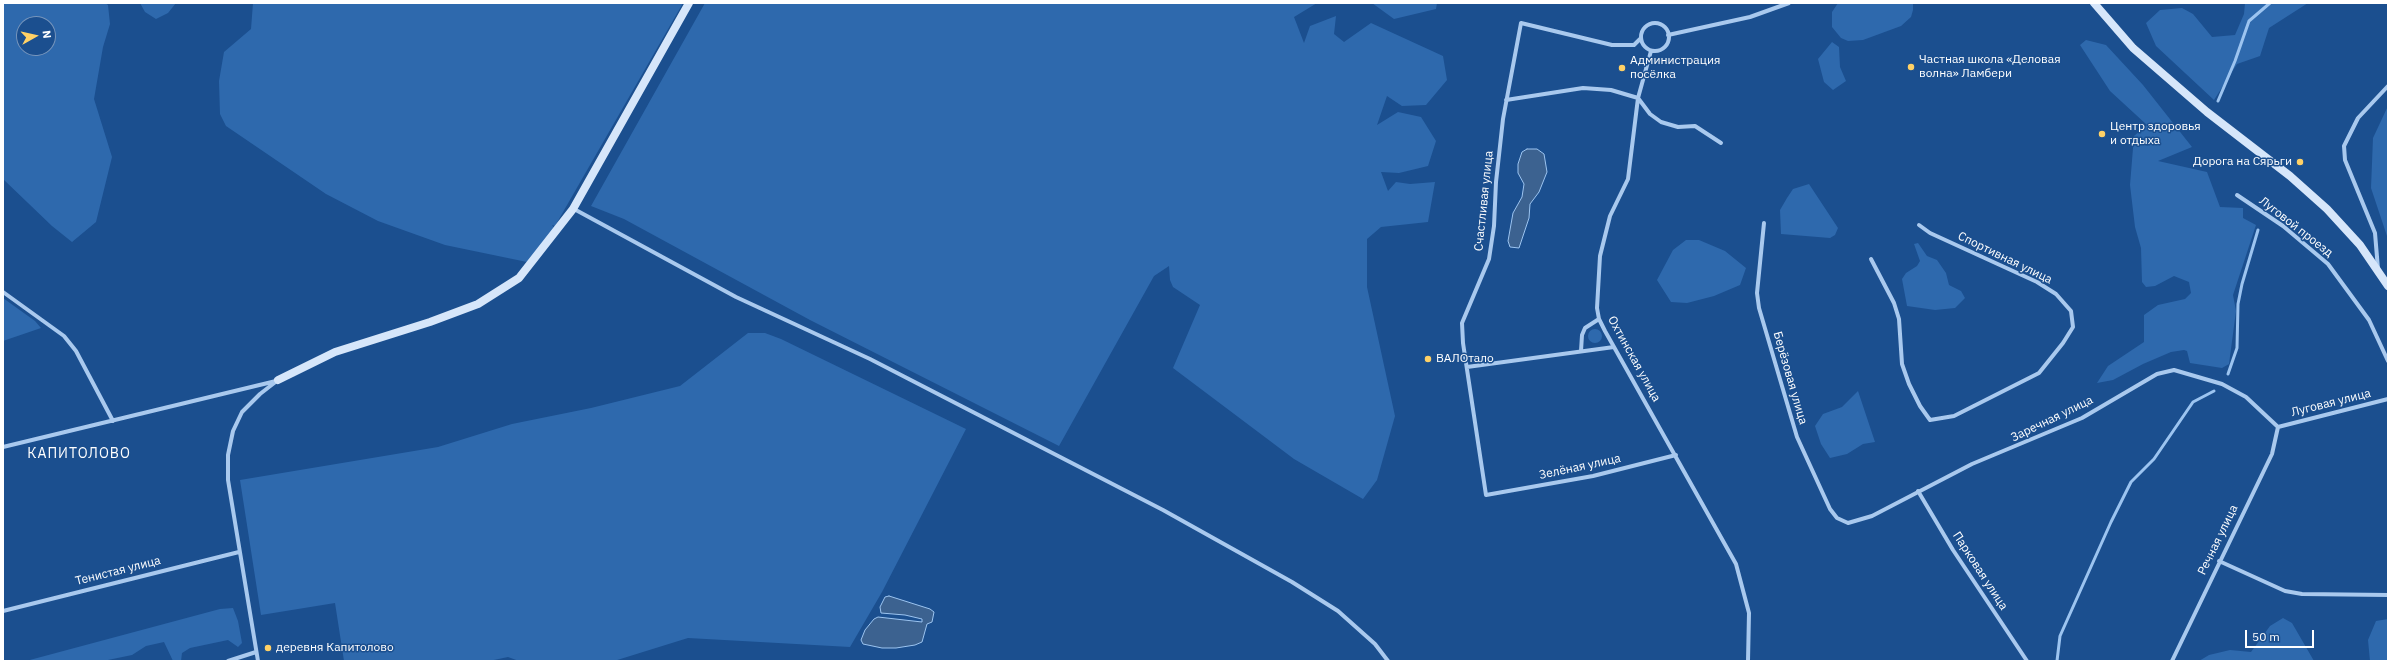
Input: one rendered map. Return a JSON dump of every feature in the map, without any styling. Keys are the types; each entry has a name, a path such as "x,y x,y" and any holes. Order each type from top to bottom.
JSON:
{"street":[{"path":"3,447 278,380 336,352 430,322 478,304 519,278 573,209 689,3"},
{"path":"1668,34 1750,17 1789,3"},
{"path":"2094,3 2133,48 2207,112 2290,176 2344,225 2388,286"},
{"name":"Счастливая улица","path":"1486,495 1467,367 1462,322 1488,259 1494,226 1496,182 1506,100 1521,23 1612,45 1634,45 1640,39"},
{"path":"1651,23 1664,27 1668,34 1666,46 1661,50 1651,51 1642,45 1640,39 1641,32 1651,23"},
{"name":"Охтинская улица","path":"1651,51 1638,98 1628,179 1610,216 1600,256 1597,300 1599,319 1736,564 1749,614 1750,644 1748,661"},
{"path":"2379,272 2375,233 2345,160 2344,146 2358,118 2388,86"},
{"path":"1506,100 1583,88 1611,90 1638,98 1650,114 1661,122 1678,127 1695,126 1721,143"},
{"name":"Луговой проезд","path":"2237,195 2283,226 2328,264 2369,320 2388,361"},
{"path":"573,209 736,297 870,359 1163,510 1292,582 1338,611 1375,644 1388,661"},
{"name":"Берёзовая улица","path":"1764,223 1757,293 1758,308 1797,438 1830,509 1837,518 1848,523"},
{"name":"Спортивная улица","path":"1871,259 1894,303 1899,319 1902,364 1909,384 1920,406 1930,420 1954,416 2039,373 2064,343 2073,327 2070,311 2056,294 2037,282 1930,234 1919,224"},
{"path":"3,292 64,336 76,351 113,421"},
{"path":"1581,351 1582,335 1585,328 1599,319"},
{"path":"1467,367 1614,347"},
{"name":"Заречная улица","path":"1848,523 1872,516 1972,464 2082,418 2134,386 2157,374 2174,370 2222,384 2246,397 2278,426"},
{"path":"258,661 228,480 228,455 234,430 242,412 260,394 278,380"},
{"name":"Луговая улица","path":"2278,426 2388,399"},
{"name":"Речная улица","path":"2172,661 2272,454 2278,426"},
{"name":"Зелёная улица","path":"1486,495 1594,476 1676,455"},
{"name":"Парковая улица","path":"1918,491 1953,550 2027,661"},
{"name":"Тенистая улица","path":"3,611 239,552"},
{"path":"2219,561 2285,591 2302,594 2388,595"},
{"path":"228,661 256,652"}],"shaded area":[{"path":"3,3 105,3 108,5 110,24 103,47 94,99 112,157 96,222 72,242 52,226 3,179"},
{"path":"140,3 176,3 168,13 156,19 145,12"},
{"path":"253,3 683,3 555,226 552,225 555,229 527,262 445,245 378,221 326,194 226,126 220,114 219,81 224,52 251,29"},
{"path":"705,3 1317,3 1294,17 1304,43 1310,26 1336,16 1334,34 1344,42 1371,23 1443,56 1447,80 1426,105 1402,106 1387,96 1377,125 1398,112 1421,117 1436,141 1428,166 1399,173 1381,172 1388,191 1396,182 1410,184 1435,182 1428,222 1381,227 1367,239 1367,287 1395,416 1377,480 1363,499 1294,459 1173,368 1200,305 1173,287 1170,280 1169,266 1154,276 1059,446 810,320 624,219 591,206"},
{"path":"1372,3 1437,3 1436,9 1394,19"},
{"path":"1838,3 1913,3 1913,10 1911,17 1901,26 1863,40 1848,41 1841,38 1832,27 1832,12"},
{"path":"2245,3 2308,3 2269,28 2260,56 2237,64 2214,100 2156,46 2146,23 2160,10 2182,8 2193,14 2212,37 2235,35 2244,14"},
{"path":"2086,40 2106,45 2143,85 2192,147 2158,161 2207,172 2220,207 2243,208 2243,218 2256,225 2233,295 2236,311 2229,364 2222,368 2190,363 2187,351 2184,350 2171,352 2143,364 2113,380 2097,383 2108,366 2144,342 2144,315 2158,305 2185,299 2191,293 2189,282 2174,276 2155,286 2146,287 2142,282 2141,248 2135,227 2130,185 2134,136 2147,125 2110,91 2080,45"},
{"path":"1832,42 1839,47 1840,67 1846,81 1833,90 1824,82 1818,59"},
{"path":"2388,106 2388,239 2371,188 2373,138"},
{"path":"1527,149 1537,149 1544,154 1547,172 1539,192 1530,204 1529,218 1519,248 1510,247 1508,241 1513,213 1522,197 1524,184 1518,173 1518,164 1522,152"},
{"path":"1809,184 1838,228 1835,235 1830,238 1781,234 1780,210 1793,189"},
{"path":"1686,240 1699,240 1725,251 1746,268 1740,285 1714,296 1687,303 1671,302 1657,280 1673,250"},
{"path":"1918,243 1927,256 1937,260 1946,273 1949,285 1961,291 1965,298 1955,308 1935,310 1907,306 1902,279 1906,273 1917,266 1920,261 1914,244"},
{"path":"3,298 35,321 41,328 3,341"},
{"path":"1592,329 1598,329 1602,333 1602,339 1598,343 1592,343 1588,339 1588,333"},
{"path":"748,333 765,333 781,339 966,429 882,592 850,647 688,638 614,661 519,661 508,657 489,661 344,661 335,603 261,615 240,480 438,447 512,424 591,408 680,386"},
{"path":"1858,391 1875,442 1863,444 1847,454 1830,458 1821,444 1815,426 1823,414 1842,407"},
{"path":"889,596 930,609 934,612 932,622 927,624 922,642 915,645 896,648 882,648 863,644 861,640 865,630 874,619 878,617 922,622 922,619 905,615 881,613 880,607 885,597"},
{"path":"233,608 238,621 242,643 238,647 228,640 190,648 182,653 181,661 173,661 164,642 146,646 132,655 103,661 26,661 220,609"},
{"path":"2283,618 2292,623 2314,661 2199,661 2209,655 2230,650 2251,652 2270,626"},
{"path":"2388,619 2388,661 2370,661 2368,640 2376,621"}],"waterway":[{"path":"2218,101 2235,61 2249,21 2270,3"},
{"path":"2228,374 2237,348 2238,304 2242,284 2258,230"},
{"path":"2057,661 2060,636 2111,522 2131,482 2154,459 2193,402 2214,391"}],"place":[{"name":"Частная школа «Деловая волна» Ламбери","path":"1911,67"},
{"name":"Администрация посёлка","path":"1622,68"},
{"name":"Центр здоровья и отдыха","path":"2102,134"},
{"name":"Дорога на Сярьги","path":"2300,162"},
{"name":"ВАЛОтало","path":"1428,359"},
{"name":"деревня Капитолово","path":"268,648"}],"district":[{"name":"КАПИТОЛОВО","path":"79,454"}]}
